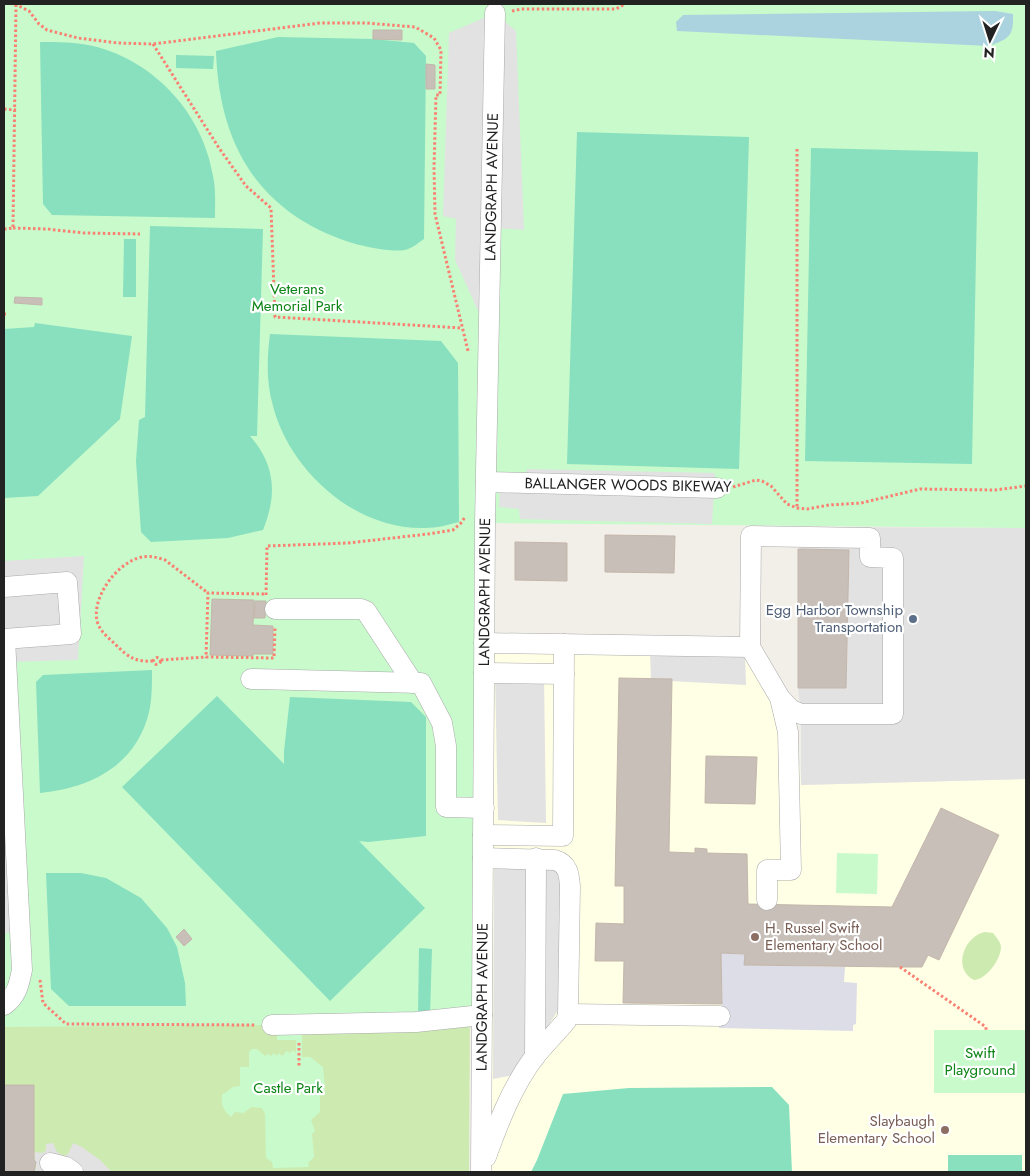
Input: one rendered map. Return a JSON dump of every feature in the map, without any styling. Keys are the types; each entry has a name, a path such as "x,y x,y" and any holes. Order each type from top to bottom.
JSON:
{"street":[{"name":"LANDGRAPH AVENUE","path":"481,1172 484,643 495,15"},
{"name":"BALLANGER WOODS BIKEWAY","path":"486,482 717,488"},
{"path":"751,536 870,538 870,558 893,558 893,714 801,714 790,709 780,698 750,646 751,536"},
{"path":"4,587 67,582 71,634 4,639 22,970 16,994 4,1005"},
{"path":"270,602 361,609 366,611 413,683"},
{"path":"484,643 750,646"},
{"path":"483,835 563,836 564,644"},
{"path":"484,673 564,674"},
{"path":"251,679 421,683 442,723 446,746 446,807 484,808"},
{"path":"767,900 767,870 791,870 788,732 780,698"},
{"path":"481,1172 502,1112 517,1084 535,1057 566,1021 568,1014 570,875 564,864 549,858 483,858"},
{"path":"535,1057 536,858"},
{"path":"568,1014 720,1016"},
{"path":"272,1025 416,1022 482,1015"},
{"path":"50,1163 73,1172"}],"path":[{"path":"16,4 28,11 47,30 95,40 153,44 320,23 413,26 425,31 434,38 441,50 440,95 436,94 435,214 468,352"},
{"path":"13,228 16,4"},
{"path":"495,15 518,10 616,9 625,4"},
{"path":"153,44 246,186 271,208 275,316 462,328"},
{"path":"4,109 16,110"},
{"path":"797,148 797,508 807,509 829,505 861,503 920,489 995,490 1026,486"},
{"path":"4,229 47,229 84,233 140,234"},
{"name":"BALLANGER WOODS BIKEWAY","path":"717,488 732,487 756,480 762,481 771,486 784,502 797,508"},
{"path":"270,602 208,593 165,560 150,556 137,558 118,571 106,586 97,604 97,616 99,626 104,634 130,657 138,661 153,661 158,664 161,660 206,657 274,658 267,546 348,543 454,530 461,524 466,514"},
{"path":"206,657 208,593"},
{"path":"900,967 986,1027 986,1030"},
{"path":"39,972 43,1003 66,1024 272,1025"}],"shaded area":[{"path":"495,13 516,31 524,230 482,227 480,315 455,260 456,219 443,216 449,33"},
{"path":"527,469 715,473 712,524 520,519 519,509 499,507 500,484 524,485"},
{"name":"Egg Harbor Township Transportation","path":"801,527 1026,528 1026,779 801,785 801,714 798,688"},
{"path":"84,556 78,660 6,662 25,931 4,933 4,561"},
{"name":"H. Russel Swift Elementary School","path":"484,643 750,647 788,732 800,767 801,785 1026,779 1026,1172 481,1172"},
{"path":"650,651 745,654 746,685 651,680"},
{"path":"495,674 544,674 546,823 498,820"},
{"path":"564,864 561,1005 519,1074 493,1079 494,869"},
{"path":"721,953 745,954 745,965 845,967 844,982 857,983 856,1024 853,1025 853,1031 719,1028 722,1004"},
{"path":"53,1143 57,1152 64,1156 68,1154 73,1143 82,1147 100,1160 112,1172 41,1172 34,1170 36,1168 34,1152 43,1153 46,1150 46,1144"}],"green space":[{"name":"Veterans Memorial Park","path":"4,4 1026,4 1026,528 485,523 482,1015 272,1025 4,1027"},
{"path":"278,37 373,39 414,43 426,56 424,239 414,246 396,251 379,249 349,242 317,229 290,213 268,193 250,170 235,144 225,116 219,85 216,51"},
{"path":"40,42 80,44 116,53 156,77 172,93 187,112 199,132 208,153 215,186 215,218 52,215 43,204"},
{"path":"176,55 214,56 213,69 176,68"},
{"path":"577,132 749,137 739,469 567,464"},
{"path":"811,148 978,152 972,464 805,461"},
{"path":"150,226 263,229 257,436 250,436 265,458 272,481 271,505 263,530 228,538 151,542 141,532 136,461 139,420 145,417"},
{"path":"124,239 136,239 136,297 123,297"},
{"path":"35,323 132,336 120,419 38,496 4,498 4,329 34,327"},
{"path":"270,334 441,341 458,363 459,522 425,528 399,526 374,519 351,507 329,492 310,474 294,453 282,430 273,406 268,370"},
{"path":"152,670 149,712 143,731 134,747 108,771 93,779 76,786 40,793 36,682 43,675"},
{"path":"217,696 284,764 290,697 411,702 426,717 426,836 368,842 359,841 425,908 330,1001 122,787"},
{"path":"837,853 878,854 877,894 836,893"},
{"path":"46,873 81,873 106,878 141,898 167,928 177,947 185,983 186,1006 69,1006 51,989"},
{"path":"985,932 993,933 997,938 1001,945 1000,952 996,963 988,973 974,980 967,975 963,968 963,953 971,940"},
{"path":"419,948 432,949 430,1015 418,1014"},
{"path":"470,1018 469,1172 4,1172 4,1021"},
{"name":"Swift Playground","path":"934,1030 1026,1030 1026,1093 934,1093"},
{"name":"Castle Park","path":"302,1034 302,1057 310,1057 323,1067 325,1090 320,1094 320,1112 311,1120 315,1131 312,1134 314,1157 308,1163 309,1167 273,1168 272,1162 266,1158 265,1114 262,1108 251,1107 244,1113 235,1112 231,1117 223,1107 222,1095 233,1087 240,1086 240,1067 249,1067 249,1052 252,1049 257,1049 265,1056 268,1054 271,1056 274,1053 277,1056 279,1053 282,1056 287,1051 290,1053 293,1050 296,1053 296,1040 277,1040 277,1035"},
{"path":"772,1087 789,1105 792,1172 531,1172 563,1094 629,1088"},
{"path":"948,1155 1022,1155 1022,1172 948,1172"}],"water":[{"path":"995,11 1013,14 1012,28 1009,36 989,46 677,31 676,22 683,15"}],"building":[{"path":"373,30 402,30 402,40 373,39"},
{"path":"426,64 435,65 435,89 426,89"},
{"path":"15,297 42,298 42,305 14,303"},
{"path":"605,535 675,536 674,573 605,572"},
{"path":"515,542 567,543 567,581 515,580"},
{"path":"798,549 849,550 846,688 798,688"},
{"path":"212,599 254,600 253,625 273,626 273,654 253,654 253,656 210,655"},
{"path":"255,601 266,601 265,618 254,618"},
{"path":"619,678 672,679 669,852 695,853 695,848 707,849 707,853 747,854 748,904 892,907 941,808 999,835 939,960 928,955 922,967 744,965 745,954 721,953 722,1004 623,1003 624,961 595,961 596,923 624,924 624,886 615,886"},
{"path":"706,756 757,757 755,804 705,803"},
{"path":"184,929 192,939 184,946 176,937"},
{"path":"4,1085 34,1085 34,1160 36,1162 34,1172 4,1172"}],"place":[{"name":"Egg Harbor Township Transportation","path":"913,619"},
{"name":"H. Russel Swift Elementary School","path":"755,937"},
{"name":"Slaybaugh Elementary School","path":"945,1130"}]}
